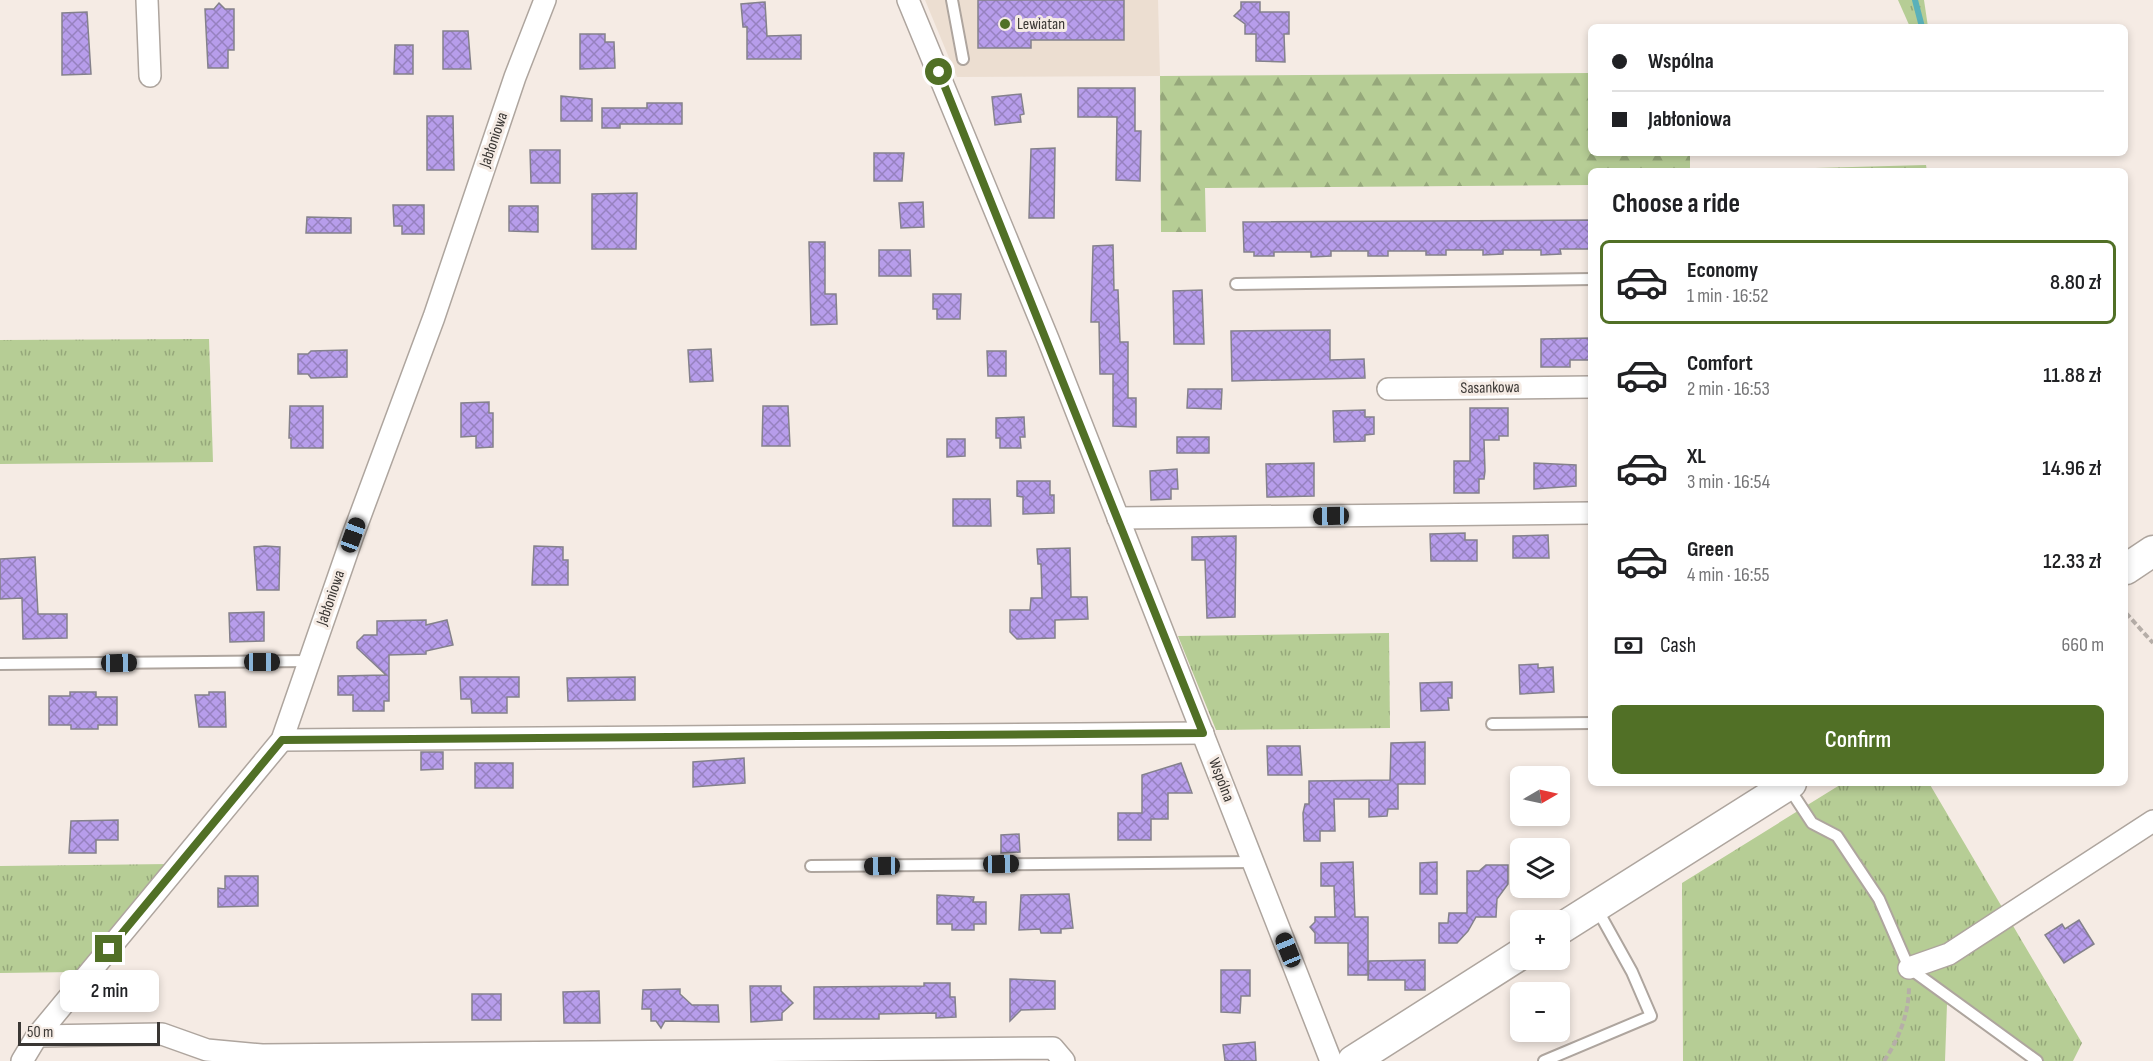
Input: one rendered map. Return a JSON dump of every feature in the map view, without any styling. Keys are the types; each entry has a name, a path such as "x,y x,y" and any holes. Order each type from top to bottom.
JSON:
{"street":[{"path":"147,0 150,76"},
{"name":"Jabłoniowa","path":"22,1061 37,1036 282,740 435,317 515,77 545,0"},
{"name":"Wspólna","path":"908,0 1048,339 1331,1061"},
{"name":"Sasankowa","path":"1388,389 1588,387"},
{"path":"1118,518 1588,513"},
{"path":"2128,567 2153,551"},
{"path":"282,740 1203,733"},
{"path":"1570,923 1786,786"},
{"path":"1909,968 1949,954 2153,821"},
{"path":"1353,1061 1510,961"},
{"path":"37,1036 162,1034 207,1050 262,1055 1053,1048 1065,1061"}],"lane":[{"path":"952,0 963,59"},
{"path":"1236,284 1588,279"},
{"path":"0,664 309,661"},
{"path":"1492,724 1588,723"},
{"path":"1790,786 1812,823 1837,836 1879,899 1909,968 2037,1061"},
{"path":"811,866 1253,862"},
{"path":"1544,1061 1651,1016 1632,972 1596,906"}],"path":[{"path":"2128,615 2153,643"},
{"path":"1884,1061 1893,1048 1909,1006 1909,968"}],"shaded area":[{"path":"925,0 1158,0 1160,76 957,77"}],"green space":[{"path":"1898,0 1924,0 1928,24 1909,24"},
{"path":"1588,73 1588,156 1690,156 1690,168 1588,168 1588,185 1205,188 1206,232 1161,232 1160,76"},
{"path":"1926,165 1926,168 1814,168"},
{"path":"209,339 213,462 0,464 0,340"},
{"path":"1389,633 1390,728 1216,730 1178,636"},
{"path":"1838,786 1931,786 2082,1043 2073,1061 2027,1061 1947,1004 1945,1061 1683,1061 1682,883"},
{"path":"170,864 76,972 0,973 0,866"}],"building":[{"path":"978,0 1124,0 1124,40 1031,40 1031,48 978,48"},
{"path":"765,2 767,36 801,35 801,59 747,59 747,27 743,27 741,4"},
{"path":"1241,2 1260,2 1260,12 1289,12 1289,34 1284,34 1285,62 1256,61 1256,34 1245,34 1245,24 1234,16 1241,9"},
{"path":"219,3 225,9 234,9 234,50 228,50 228,68 208,68 205,9 214,9"},
{"path":"87,12 91,74 62,75 62,13"},
{"path":"443,31 468,31 471,69 443,69"},
{"path":"580,34 605,34 605,42 614,42 615,68 580,69"},
{"path":"395,45 413,45 413,74 394,74"},
{"path":"1078,88 1135,88 1135,131 1141,131 1140,181 1116,180 1117,117 1078,117"},
{"path":"1021,94 1024,114 1020,115 1021,122 995,125 992,97"},
{"path":"561,96 592,99 592,121 561,121"},
{"path":"647,103 682,103 682,124 620,124 620,128 602,128 602,108 647,108"},
{"path":"427,116 453,116 454,170 427,170"},
{"path":"1055,148 1054,218 1029,218 1031,149"},
{"path":"530,150 560,150 560,183 531,183"},
{"path":"874,153 904,153 902,181 874,181"},
{"path":"637,193 636,249 592,249 592,194"},
{"path":"923,202 924,227 901,228 899,203"},
{"path":"393,205 424,205 424,234 402,234 402,226 394,226"},
{"path":"509,206 538,206 538,232 509,231"},
{"path":"307,217 351,218 351,233 306,233"},
{"path":"1588,220 1588,249 1560,249 1561,254 1541,255 1541,250 1503,250 1503,254 1483,255 1483,250 1446,250 1446,255 1426,255 1426,251 1388,251 1388,256 1368,256 1368,251 1331,251 1331,256 1311,257 1311,252 1274,252 1274,256 1254,256 1254,252 1244,252 1243,222"},
{"path":"809,242 825,242 825,294 836,294 837,324 811,325"},
{"path":"1113,245 1114,290 1118,290 1120,342 1128,342 1128,398 1136,398 1136,427 1113,426 1113,374 1100,374 1099,322 1091,322 1093,246"},
{"path":"879,250 910,250 911,276 879,276"},
{"path":"1202,290 1204,344 1174,344 1173,291"},
{"path":"933,294 961,294 960,319 937,319 937,309 933,309"},
{"path":"1330,330 1330,360 1364,359 1365,378 1232,381 1231,331"},
{"path":"1588,338 1588,360 1570,360 1570,367 1541,367 1541,339"},
{"path":"711,349 713,381 690,382 688,350"},
{"path":"347,350 347,377 311,378 308,374 298,374 298,354 308,354 311,351"},
{"path":"987,351 1006,351 1006,376 988,376"},
{"path":"1188,389 1222,389 1221,409 1187,408"},
{"path":"489,402 489,413 493,413 493,447 476,448 476,436 461,437 461,403"},
{"path":"290,406 323,406 323,448 291,448"},
{"path":"763,406 788,406 790,446 762,446"},
{"path":"1470,408 1508,408 1508,436 1499,436 1499,440 1484,440 1485,471 1484,479 1479,479 1479,493 1454,493 1454,461 1470,461"},
{"path":"1365,410 1365,417 1374,417 1374,434 1365,435 1365,441 1334,442 1333,411"},
{"path":"1024,417 1025,437 1020,437 1021,448 1000,448 1000,438 996,438 996,418"},
{"path":"1177,437 1209,437 1209,453 1177,453"},
{"path":"947,439 965,439 965,456 947,457"},
{"path":"1314,463 1314,496 1267,497 1266,464"},
{"path":"1534,463 1576,465 1576,486 1534,489"},
{"path":"1177,469 1178,489 1171,489 1171,499 1151,500 1150,471"},
{"path":"1017,481 1050,481 1050,495 1054,495 1054,513 1023,514 1023,497 1017,496"},
{"path":"953,499 990,499 991,526 953,526"},
{"path":"1465,533 1465,540 1477,540 1477,561 1431,561 1430,534"},
{"path":"1548,535 1549,558 1513,558 1513,536"},
{"path":"1236,536 1235,617 1207,618 1205,560 1192,560 1192,537"},
{"path":"534,546 563,547 563,560 568,560 568,585 532,585"},
{"path":"254,547 280,547 279,590 257,590"},
{"path":"1070,548 1071,597 1087,597 1088,619 1055,620 1055,638 1017,639 1010,632 1010,610 1030,610 1031,598 1042,598 1041,564 1038,564 1037,549"},
{"path":"35,557 38,614 67,614 67,638 23,639 22,598 0,599 0,559"},
{"path":"264,612 264,641 230,642 229,613"},
{"path":"426,620 426,625 447,620 453,645 426,651 426,654 389,655 389,701 384,701 384,711 353,711 353,695 338,695 338,676 386,675 357,648 357,642 364,635 377,635 377,621"},
{"path":"1538,664 1538,668 1553,667 1554,692 1520,694 1519,665"},
{"path":"460,677 519,677 519,697 507,697 507,713 472,713 471,699 461,699"},
{"path":"635,677 635,700 568,701 567,678"},
{"path":"1452,682 1452,698 1448,698 1449,710 1421,711 1420,683"},
{"path":"70,692 96,692 96,697 117,697 117,725 98,725 98,729 71,729 71,725 49,725 49,696 70,696"},
{"path":"209,692 225,692 226,727 199,727 195,695 209,695"},
{"path":"1425,742 1425,784 1398,784 1398,809 1388,809 1387,816 1369,817 1369,799 1334,799 1335,831 1320,831 1320,841 1304,841 1303,813 1305,804 1309,804 1309,781 1390,780 1391,743"},
{"path":"1267,746 1300,746 1302,775 1268,775"},
{"path":"421,752 443,752 443,769 421,770"},
{"path":"744,758 745,783 693,787 693,762"},
{"path":"475,763 513,763 513,788 475,788"},
{"path":"1181,763 1192,793 1168,793 1168,819 1151,819 1151,840 1118,840 1118,813 1142,813 1142,775"},
{"path":"118,820 118,840 96,840 96,853 69,853 71,821"},
{"path":"1019,834 1020,852 1001,853 1001,835"},
{"path":"1353,862 1355,917 1368,917 1368,975 1348,975 1348,943 1315,943 1315,933 1310,927 1315,922 1315,917 1335,917 1334,886 1321,886 1321,863"},
{"path":"1437,862 1437,894 1420,894 1420,863"},
{"path":"1486,865 1508,865 1508,884 1497,899 1496,917 1476,917 1468,931 1457,943 1439,943 1439,923 1448,923 1449,913 1467,913 1467,871 1479,871"},
{"path":"225,876 258,876 258,906 218,907 218,888 225,889"},
{"path":"1069,894 1073,928 1061,929 1061,933 1041,933 1040,929 1019,930 1021,895"},
{"path":"937,895 974,897 973,902 986,902 986,924 974,924 974,930 952,930 952,924 937,924"},
{"path":"2079,920 2094,944 2064,963 2045,935 2062,924 2065,929"},
{"path":"1425,960 1425,990 1405,990 1405,980 1368,980 1369,961"},
{"path":"1221,970 1250,970 1250,996 1241,996 1240,1013 1221,1012"},
{"path":"1010,979 1055,981 1055,1009 1021,1010 1010,1021"},
{"path":"924,983 950,983 950,997 955,997 956,1017 936,1018 936,1013 879,1014 879,1019 814,1019 814,987 924,986"},
{"path":"750,986 781,986 781,991 793,1003 782,1013 782,1020 751,1022"},
{"path":"680,989 680,994 692,1005 718,1005 719,1022 665,1021 661,1028 656,1021 651,1021 651,1009 642,1009 643,990"},
{"path":"599,991 600,1023 564,1023 563,992"},
{"path":"472,994 501,994 501,1020 472,1020"},
{"path":"1255,1042 1256,1061 1225,1061 1223,1045"}],"waterway":[{"path":"1915,0 1921,24"}],"place":[{"name":"Lewiatan","path":"1005,24"}],"route":[{"path":"109,949 282,740 1203,733 1048,339 939,72"}]}
